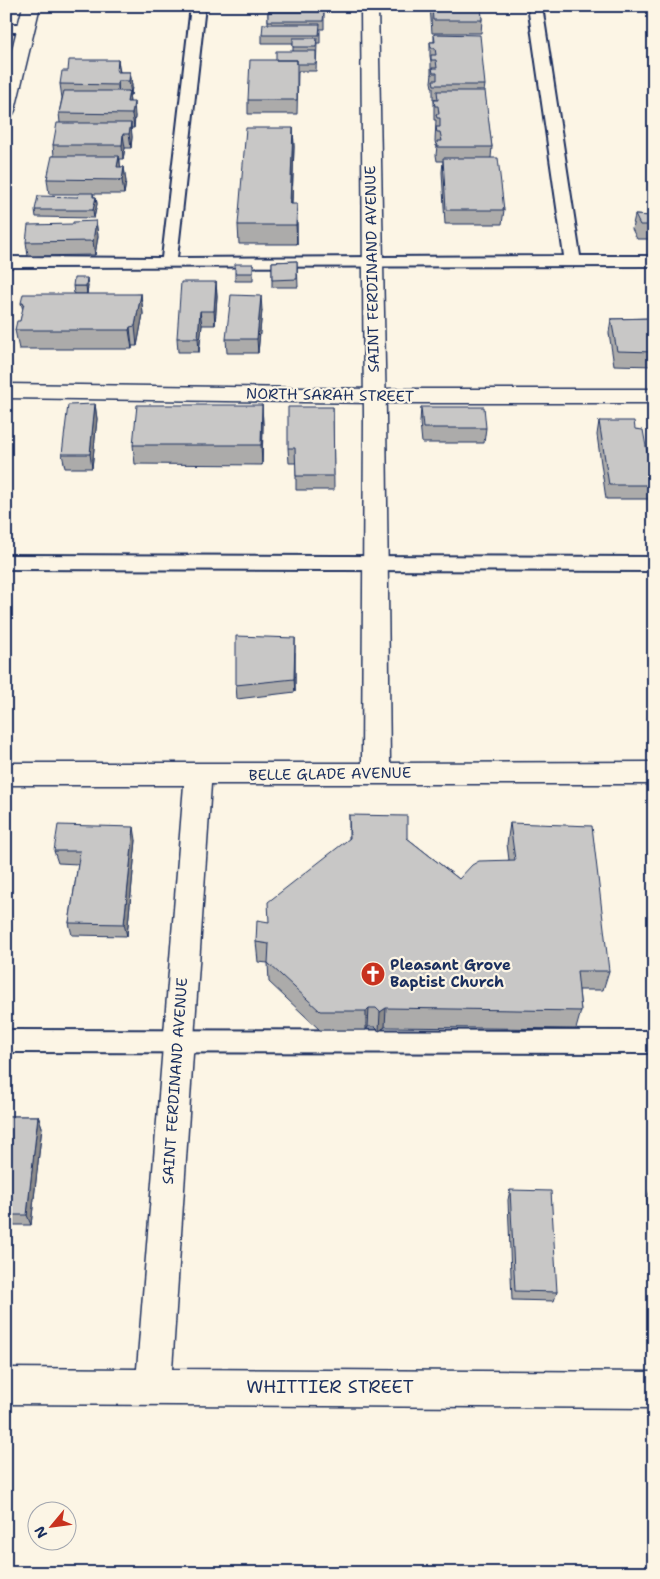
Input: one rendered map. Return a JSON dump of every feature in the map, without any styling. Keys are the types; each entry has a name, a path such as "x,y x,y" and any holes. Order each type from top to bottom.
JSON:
{"street":[{"path":"6,110 32,6"},
{"name":"SAINT FERDINAND AVENUE","path":"368,6 374,396 376,773"},
{"name":"NORTH SARAH STREET","path":"6,391 374,396 654,396"},
{"name":"BELLE GLADE AVENUE","path":"6,774 198,776 376,773 654,773"},
{"name":"SAINT FERDINAND AVENUE","path":"153,1386 198,776"},
{"name":"WHITTIER STREET","path":"6,1386 654,1390"}],"lane":[{"path":"169,263 198,6"},
{"path":"535,6 573,261"},
{"path":"6,28 27,28"},
{"path":"6,262 654,261"},
{"path":"6,562 654,564"},
{"path":"6,1041 654,1042"}],"building":[{"path":"432,6 481,6 482,20 433,20"},
{"path":"268,12 324,12 323,21 268,21"},
{"path":"263,24 320,24 319,35 262,35"},
{"path":"434,34 480,35 485,85 434,85 433,80 437,80 437,73 433,73 432,68 437,68 436,60 431,60 431,55 436,55 435,48 431,48 430,42 435,42"},
{"path":"293,38 317,38 316,47 293,47"},
{"path":"276,51 316,51 316,64 297,64 297,60 276,60"},
{"path":"69,60 118,60 117,72 130,72 129,81 118,81 118,85 60,84 62,71 68,71"},
{"path":"250,60 297,60 297,100 248,100"},
{"path":"64,91 129,91 127,102 134,102 132,114 59,113"},
{"path":"437,91 485,91 492,147 438,147 437,141 442,141 440,132 437,132 436,127 440,127 440,118 437,118 436,114 439,114 438,106 435,106 434,100 438,100"},
{"path":"57,123 131,123 129,134 123,134 122,145 53,145"},
{"path":"246,128 293,128 290,204 297,204 296,225 238,225"},
{"path":"52,156 119,156 117,167 124,167 122,180 47,179"},
{"path":"443,158 498,158 504,210 446,210"},
{"path":"79,193 93,193 93,197 96,197 93,210 35,210 38,196 78,197"},
{"path":"650,209 654,209 654,225 640,225 635,215 651,216"},
{"path":"96,221 93,241 26,242 28,225 73,224 73,222"},
{"path":"297,261 297,279 272,280 272,262"},
{"path":"235,264 253,264 253,273 235,273"},
{"path":"74,278 87,278 86,286 73,286"},
{"path":"181,282 216,282 214,311 200,311 198,338 177,338"},
{"path":"23,294 141,294 135,326 130,327 129,330 15,330 17,321 20,321 24,303 21,303"},
{"path":"231,295 261,296 257,339 226,339"},
{"path":"654,318 654,352 617,351 611,319"},
{"path":"95,404 90,454 62,454 68,405"},
{"path":"137,405 262,405 261,445 133,445"},
{"path":"288,407 333,407 334,476 296,476 295,448 288,448"},
{"path":"421,407 484,407 486,428 423,428"},
{"path":"599,421 634,421 635,429 643,430 653,485 609,485"},
{"path":"236,636 295,638 294,679 236,685"},
{"path":"349,815 407,816 407,838 459,879 472,865 479,861 515,860 510,823 592,826 609,971 577,971 581,1011 386,1008 380,1012 376,1008 369,1008 366,1011 320,1011 268,963 269,944 256,942 257,920 269,922 268,902 350,838"},
{"path":"58,825 134,827 124,924 69,923 80,851 54,851"},
{"path":"6,1116 38,1116 27,1215 6,1215"},
{"path":"651,1188 654,1188 654,1225"},
{"path":"510,1190 551,1191 557,1292 515,1291"}],"place":[{"name":"Pleasant Grove Baptist Church","path":"373,974"}]}
